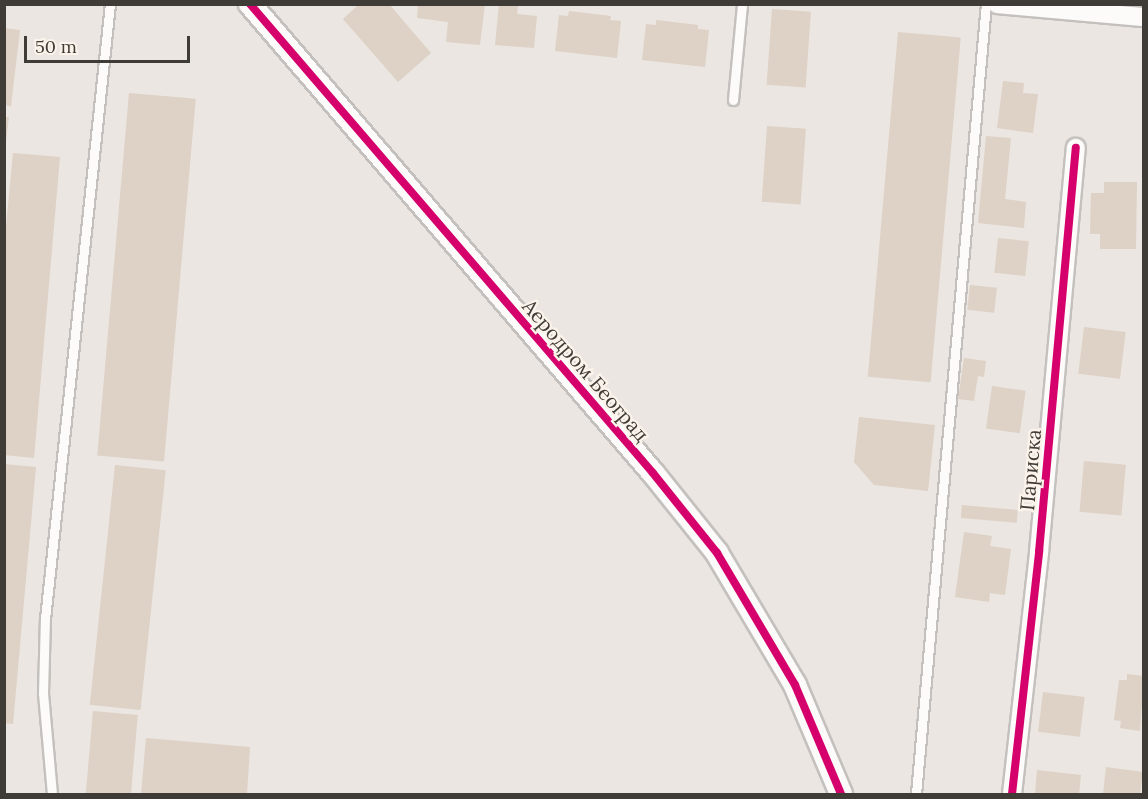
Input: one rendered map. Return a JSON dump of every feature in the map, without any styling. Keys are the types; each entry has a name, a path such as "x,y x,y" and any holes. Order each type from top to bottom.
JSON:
{"street":[{"name":"Аеродром Београд","path":"250,4 705,537 753,608 795,685 841,795"},
{"path":"997,4 1143,17"},
{"name":"Париска","path":"1012,795 1040,552 1076,148"}],"lane":[{"path":"52,795 43,693 45,619 110,4"},
{"path":"733,100 742,4"},
{"path":"916,795 986,4"}],"building":[{"path":"359,4 389,4 431,53 398,82 343,19"},
{"path":"418,4 485,4 480,45 446,42 448,22 417,18"},
{"path":"499,4 518,5 517,14 537,16 534,48 495,45"},
{"path":"772,9 811,12 806,88 767,85"},
{"path":"569,11 611,16 610,20 621,21 617,58 555,51 559,15 568,16"},
{"path":"656,20 698,25 698,29 709,30 705,67 642,60 646,24 656,25"},
{"path":"4,28 20,30 11,106 4,105"},
{"path":"898,32 961,37 931,382 868,377"},
{"path":"1003,81 1024,83 1023,93 1038,94 1033,133 997,128"},
{"path":"129,93 196,99 164,461 97,456"},
{"path":"5,117 9,117 6,142 5,142"},
{"path":"767,126 806,129 801,205 762,202"},
{"path":"986,136 1011,138 1005,199 1026,202 1024,228 978,223"},
{"path":"13,153 60,157 34,458 4,455 4,247"},
{"path":"1104,182 1137,182 1136,249 1100,249 1100,234 1090,234 1091,193 1104,193"},
{"path":"998,238 1029,241 1025,276 994,273"},
{"path":"970,285 997,288 994,313 967,310"},
{"path":"1084,327 1126,332 1120,379 1078,374"},
{"path":"964,358 986,361 984,377 978,376 974,401 958,399"},
{"path":"992,386 1026,391 1020,433 986,429"},
{"path":"859,417 935,425 928,491 874,485 854,462"},
{"path":"1084,461 1126,465 1121,515 1080,512"},
{"path":"4,464 36,467 13,724 4,723"},
{"path":"115,465 166,470 141,710 90,705"},
{"path":"962,505 1018,510 1017,523 961,518"},
{"path":"964,532 992,536 990,546 1011,549 1005,595 990,593 989,602 955,597"},
{"path":"1127,674 1144,676 1140,731 1120,728 1121,721 1114,720 1119,680 1127,680"},
{"path":"1043,692 1085,697 1080,737 1038,732"},
{"path":"93,711 138,715 131,794 86,794"},
{"path":"146,738 250,747 247,794 141,794"},
{"path":"1106,767 1143,772 1140,794 1103,794"},
{"path":"1037,770 1081,775 1079,794 1035,794"}],"cycle path":[{"path":"250,4 653,473 717,553 795,685 841,794"},
{"path":"1012,794 1039,552 1076,148"}]}
